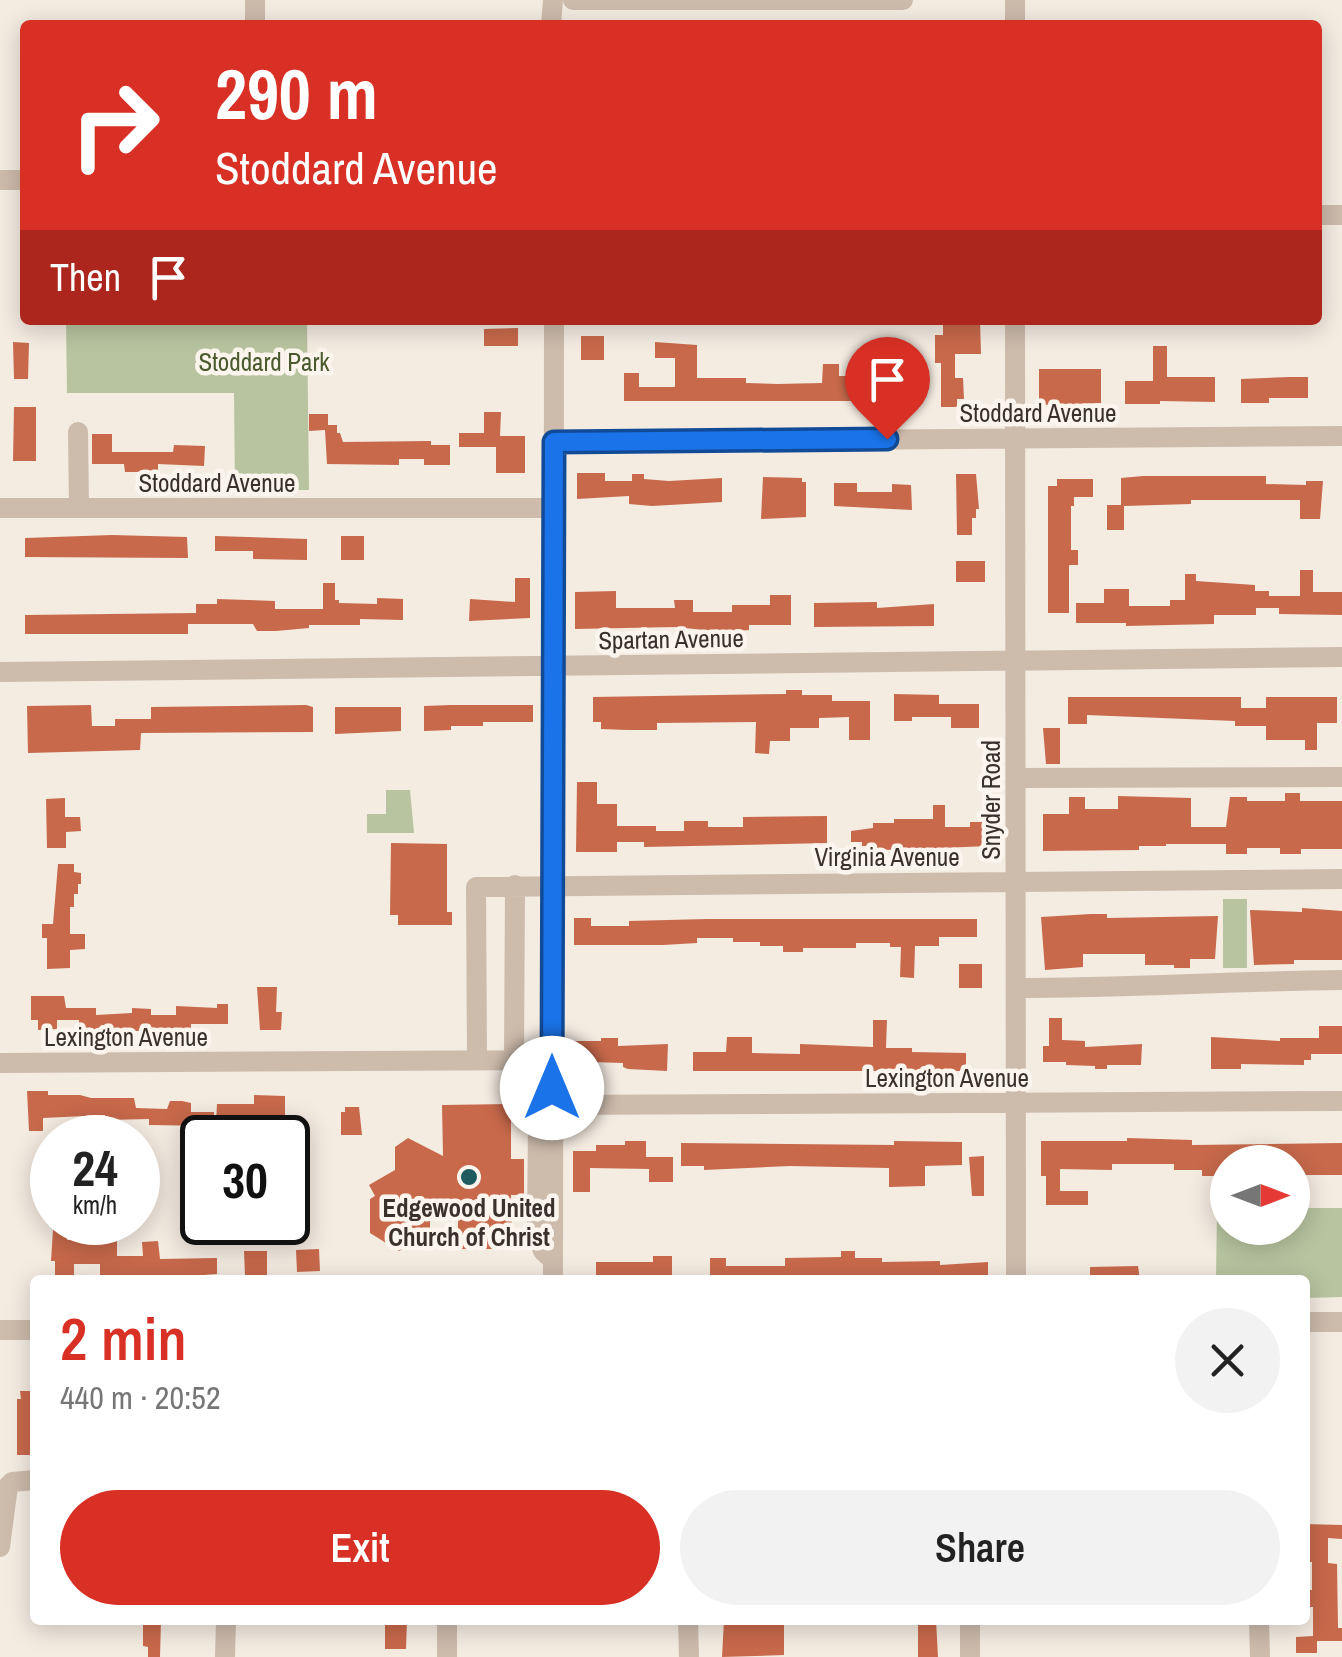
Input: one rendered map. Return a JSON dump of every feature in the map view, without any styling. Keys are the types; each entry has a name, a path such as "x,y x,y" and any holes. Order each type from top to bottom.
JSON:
{"street":[{"path":"573,0 903,0"},
{"path":"552,1270 554,325"},
{"name":"Snyder Road","path":"1014,325 1016,1275"},
{"path":"78,432 79,508"},
{"name":"Stoddard Avenue","path":"554,442 1342,436"},
{"name":"Stoddard Avenue","path":"0,508 554,508"},
{"name":"Spartan Avenue","path":"0,672 1342,657"},
{"path":"1016,778 1342,778"},
{"name":"Virginia Avenue","path":"476,1060 476,887 1342,879"},
{"path":"514,1060 515,885"},
{"path":"1016,988 1152,988 1208,981 1342,980"},
{"name":"Lexington Avenue","path":"0,1063 552,1060"},
{"name":"Lexington Avenue","path":"552,1105 1342,1101"},
{"path":"1310,1322 1342,1322"},
{"path":"0,1330 30,1330"},
{"path":"0,1547 8,1486 30,1480"},
{"path":"225,1657 226,1625"},
{"path":"447,1625 447,1657"},
{"path":"688,1625 689,1657"},
{"path":"970,1625 970,1657"},
{"path":"1260,1625 1260,1657"}],"green space":[{"name":"Stoddard Park","path":"66,325 307,325 309,490 235,490 234,393 67,393"},
{"path":"386,790 410,790 414,833 367,833 367,814 386,814"},
{"path":"1223,899 1247,899 1247,968 1223,968"},
{"path":"1310,1208 1342,1208 1342,1297 1310,1298 1310,1275 1216,1275 1216,1245 1310,1245"}],"building":[{"path":"943,325 980,325 981,354 955,354 955,378 963,378 964,399 957,399 957,407 941,407 941,363 935,363 935,335 943,335"},
{"path":"518,328 518,346 484,346 484,329"},
{"path":"581,336 604,336 604,360 581,360"},
{"path":"13,342 29,343 28,379 14,379"},
{"path":"655,342 697,345 697,378 746,378 746,383 778,384 822,383 823,364 839,364 839,376 881,376 881,346 897,346 897,368 912,368 912,401 624,401 624,373 639,373 639,387 675,387 675,358 655,358"},
{"path":"1153,346 1167,346 1167,377 1215,377 1215,402 1125,404 1125,381 1153,381"},
{"path":"1039,369 1101,369 1101,403 1039,405"},
{"path":"1308,377 1308,398 1241,403 1241,379"},
{"path":"14,407 36,407 36,461 13,461"},
{"path":"484,412 501,412 500,436 525,436 525,473 496,473 496,447 459,447 459,433 484,433"},
{"path":"309,414 328,414 328,425 337,425 343,442 431,441 431,445 450,445 450,465 424,465 424,459 399,459 399,465 327,464 325,430 309,431"},
{"path":"92,434 112,434 112,452 173,452 174,445 205,446 204,466 158,464 158,472 125,472 124,464 92,464"},
{"path":"577,473 605,473 605,481 632,481 632,474 669,481 722,478 722,502 652,506 629,504 629,496 577,499"},
{"path":"956,474 976,474 979,509 976,518 972,518 972,535 957,535"},
{"path":"1266,476 1266,484 1306,485 1306,481 1323,481 1320,519 1300,519 1300,500 1191,500 1191,504 1124,506 1124,530 1107,530 1107,505 1121,505 1121,478"},
{"path":"763,477 802,478 806,482 806,517 761,519"},
{"path":"1057,479 1093,479 1093,497 1074,497 1071,506 1071,550 1078,550 1078,565 1069,565 1069,613 1048,613 1048,486 1057,486"},
{"path":"834,483 857,483 857,492 892,492 892,484 911,485 912,510 834,506"},
{"path":"215,536 307,539 307,560 253,559 253,551 215,551"},
{"path":"341,536 364,536 364,560 341,560"},
{"path":"187,537 188,558 25,557 25,538"},
{"path":"956,561 985,561 985,582 956,582"},
{"path":"1300,570 1313,570 1313,592 1342,592 1342,615 1279,614 1279,608 1256,608 1256,615 1214,615 1214,624 1076,623 1076,603 1104,603 1104,589 1129,589 1129,606 1170,606 1170,600 1185,600 1185,574 1196,574 1196,581 1255,585 1255,591 1269,591 1269,596 1300,596"},
{"path":"515,578 530,578 530,618 469,621 470,599 515,602"},
{"path":"323,583 335,583 335,600 339,603 377,604 377,598 403,599 403,620 360,619 360,625 309,625 276,631 257,631 253,624 188,624 188,634 25,634 25,615 196,613 196,604 217,604 217,599 275,601 275,609 323,609"},
{"path":"616,591 616,608 675,608 674,600 693,600 693,612 732,612 732,605 770,605 770,595 791,595 791,625 749,625 749,630 724,632 675,627 575,629 575,592"},
{"path":"877,602 877,608 934,604 934,626 814,627 814,603"},
{"path":"786,690 802,690 802,695 832,695 832,701 870,701 870,740 849,740 849,717 819,718 819,728 790,728 790,741 770,741 769,754 755,753 756,722 657,723 657,730 628,730 601,729 601,722 593,722 593,697 786,694"},
{"path":"894,694 939,695 939,704 979,704 979,728 951,728 951,717 894,721"},
{"path":"1068,697 1241,697 1241,708 1266,708 1266,697 1337,697 1337,723 1317,723 1317,750 1305,750 1305,740 1266,740 1266,726 1235,726 1235,721 1087,715 1087,724 1068,724"},
{"path":"91,705 92,726 115,726 115,719 151,719 151,707 306,705 313,707 313,732 141,733 140,750 28,753 27,706"},
{"path":"533,705 533,722 483,722 483,726 424,731 424,706"},
{"path":"335,707 401,707 401,731 335,734"},
{"path":"1043,728 1060,728 1060,764 1046,764"},
{"path":"577,782 597,782 597,804 617,804 617,826 684,831 684,821 708,821 708,827 743,827 743,817 827,816 827,843 644,847 644,842 617,842 617,852 576,852"},
{"path":"1285,793 1300,793 1300,801 1342,801 1342,849 1301,849 1301,854 1280,854 1280,848 1247,848 1247,854 1226,854 1226,844 1166,844 1139,846 1139,850 1043,851 1043,814 1069,814 1069,797 1085,797 1085,809 1118,809 1118,796 1191,798 1191,827 1226,827 1230,797 1285,801"},
{"path":"65,798 65,817 80,817 81,831 66,832 66,848 47,848 46,799"},
{"path":"933,805 945,805 945,827 988,822 988,846 894,850 868,849 862,842 851,842 851,831 873,828 873,823 933,819"},
{"path":"391,843 447,844 447,912 452,912 452,925 398,925 398,915 390,915"},
{"path":"58,864 74,864 74,872 81,873 74,907 70,907 70,934 85,934 85,949 70,950 70,968 47,969 47,938 42,938 42,924 53,924"},
{"path":"1302,908 1342,911 1342,960 1254,965 1250,910 1302,912"},
{"path":"1107,914 1107,918 1218,916 1215,959 1190,959 1190,968 1174,968 1145,965 1145,954 1083,954 1083,967 1045,970 1041,917"},
{"path":"574,918 591,918 591,926 707,919 977,919 977,937 939,937 939,946 915,946 914,978 900,977 901,947 890,947 890,943 856,943 856,948 803,948 803,952 783,952 783,946 760,946 760,942 733,942 733,938 697,938 697,943 663,945 574,945"},
{"path":"959,964 982,964 982,988 959,988"},
{"path":"257,987 277,987 276,1012 282,1012 281,1030 260,1030"},
{"path":"31,996 64,996 66,1008 96,1008 96,1015 132,1013 132,1008 151,1009 151,1015 176,1015 176,1006 217,1008 217,1004 228,1004 228,1024 191,1024 191,1031 79,1031 79,1020 57,1020 57,1029 38,1030 38,1020 31,1020"},
{"path":"1049,1018 1062,1018 1062,1040 1085,1041 1085,1047 1142,1044 1141,1065 1095,1069 1066,1062 1043,1062 1043,1046 1049,1046"},
{"path":"873,1020 887,1020 886,1048 966,1053 966,1071 693,1071 693,1052 726,1052 727,1037 752,1037 752,1053 800,1054 800,1044 873,1047"},
{"path":"1319,1026 1342,1026 1342,1054 1311,1054 1311,1060 1304,1060 1304,1065 1241,1064 1241,1069 1211,1069 1211,1037 1280,1041 1319,1038"},
{"path":"618,1038 618,1046 668,1044 667,1071 628,1069 623,1063 591,1062 591,1069 573,1068 573,1041"},
{"path":"27,1091 134,1098 136,1108 167,1109 170,1101 182,1101 191,1103 191,1112 214,1112 180,1115 180,1125 160,1125 160,1115 30,1115 29,1131"},
{"path":"254,1095 285,1096 285,1115 216,1115 217,1104 254,1104"},
{"name":"Edgewood United Church of Christ","path":"511,1104 511,1159 524,1159 524,1195 511,1195 512,1249 458,1249 458,1201 430,1201 430,1233 399,1251 370,1233 370,1199 375,1196 369,1185 395,1170 395,1147 408,1138 443,1156 442,1105"},
{"path":"345,1107 359,1107 362,1135 341,1135 341,1112 345,1112"},
{"path":"1192,1140 1192,1145 1342,1143 1342,1175 1310,1175 1310,1145 1210,1145 1210,1176 1202,1176 1202,1170 1174,1170 1174,1164 1112,1164 1112,1170 1060,1169 1060,1191 1088,1191 1088,1205 1046,1205 1041,1141"},
{"path":"625,1141 646,1141 646,1157 673,1157 673,1182 649,1182 649,1169 590,1168 590,1192 573,1192 573,1151 596,1151 596,1145 625,1145"},
{"path":"894,1141 962,1142 962,1165 925,1166 925,1186 889,1187 889,1168 790,1166 704,1170 704,1166 681,1166 681,1143 894,1145"},
{"path":"984,1156 984,1196 972,1196 969,1157"},
{"path":"52,1245 117,1245 117,1256 143,1256 142,1245 158,1245 160,1259 217,1258 217,1274 100,1275 100,1264 74,1264 74,1275 55,1275 55,1261 51,1261"},
{"path":"319,1249 320,1271 297,1272 296,1250"},
{"path":"244,1251 267,1251 267,1275 245,1275"},
{"path":"841,1251 855,1251 855,1258 882,1258 882,1262 988,1262 988,1275 710,1275 710,1258 726,1258 726,1266 785,1266 785,1258 841,1257"},
{"path":"653,1256 672,1256 672,1275 596,1275 596,1262 653,1262"},
{"path":"1138,1266 1139,1275 1090,1275 1090,1267"},
{"path":"20,1391 30,1391 30,1455 17,1455 17,1399 21,1399"},
{"path":"1310,1524 1342,1525 1342,1539 1328,1538 1328,1563 1337,1564 1338,1628 1342,1628 1342,1641 1317,1641 1317,1653 1296,1653 1296,1637 1313,1636"},
{"path":"143,1625 161,1625 160,1657 148,1657 148,1647 143,1646"},
{"path":"385,1625 407,1625 406,1649 385,1649"},
{"path":"724,1625 784,1625 784,1655 722,1657"},
{"path":"918,1625 936,1625 938,1657 918,1657"}],"place":[{"name":"Edgewood United Church of Christ","path":"469,1177"}],"route":[{"path":"552,1088 554,442 887,439"}]}
